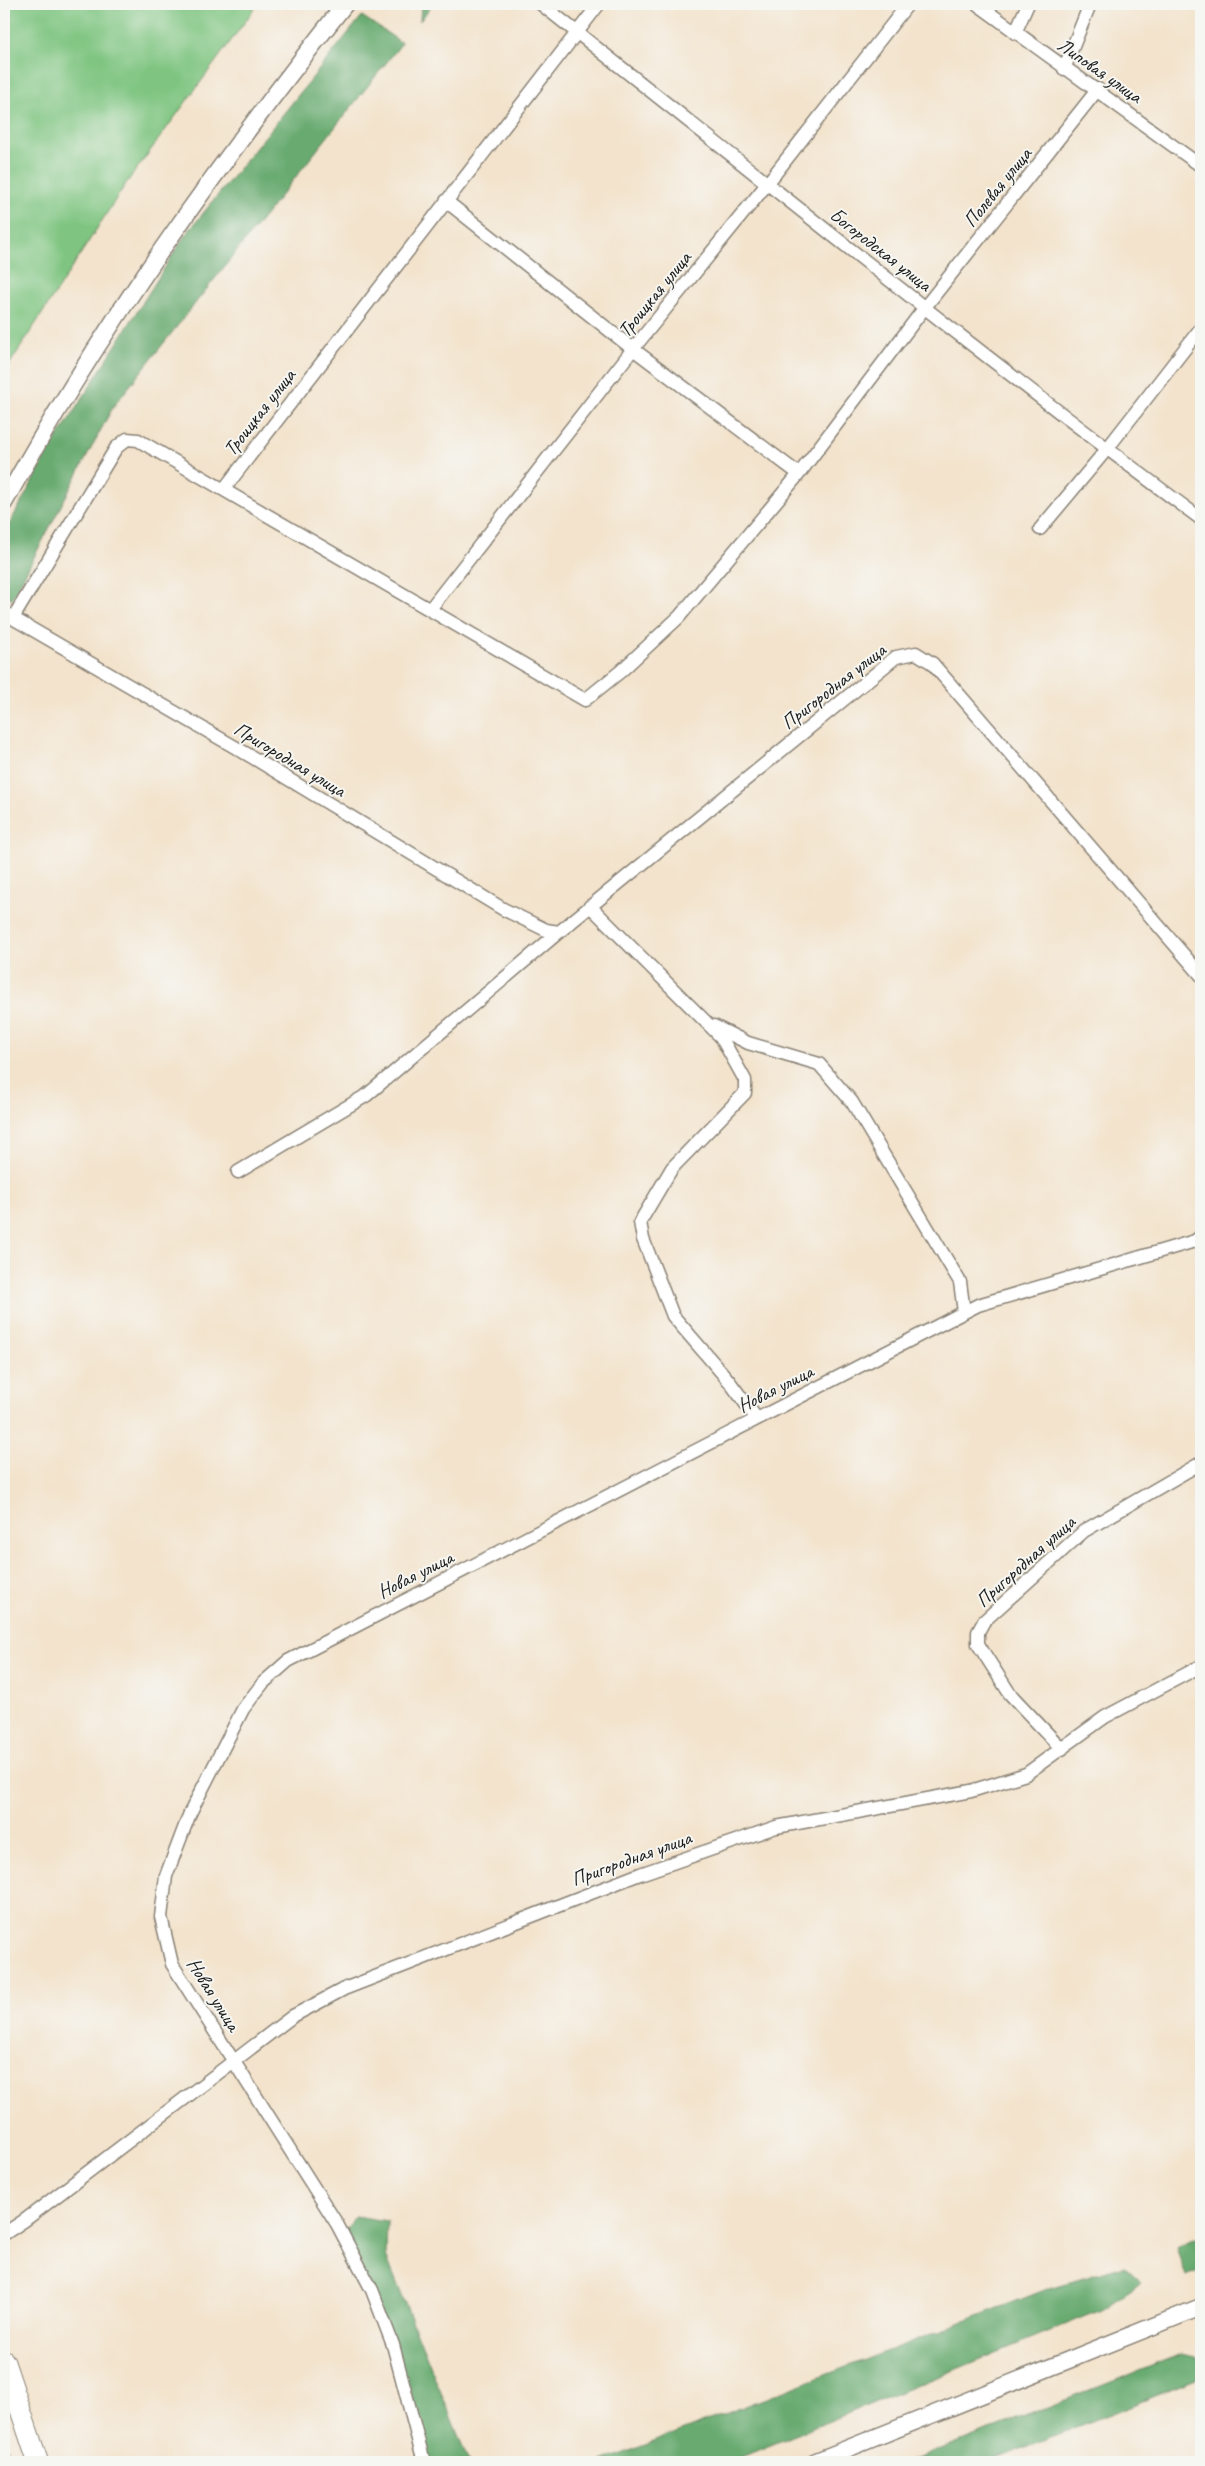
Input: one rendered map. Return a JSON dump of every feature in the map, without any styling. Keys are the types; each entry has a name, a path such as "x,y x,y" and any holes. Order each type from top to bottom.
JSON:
{"main road":[{"path":"4,2361 38,2462"}],"street":[{"path":"4,503 81,371 139,280 208,182 345,4"},
{"name":"Богородская улица","path":"541,4 767,184 1107,449 1201,519"},
{"name":"Троицкая улица","path":"224,489 600,4"},
{"name":"Троицкая улица","path":"430,609 633,349 767,184 908,4"},
{"name":"Липовая улица","path":"977,4 1201,166"},
{"path":"1015,33 1028,4"},
{"path":"1064,68 1090,4"},
{"name":"Полевая улица","path":"925,307 1098,90"},
{"path":"446,201 633,349 799,474"},
{"path":"8,615 116,448 127,439 138,440 584,700 621,672 680,617 799,474 925,307"},
{"path":"1040,529 1107,449 1201,328"},
{"name":"Пригородная улица","path":"8,615 252,757 503,909 546,930 559,932"},
{"name":"Пригородная улица","path":"238,1172 367,1095 590,906 896,657 916,653 932,663 1201,975"},
{"path":"590,906 721,1037 745,1080 745,1093 672,1168 640,1222 643,1239 673,1316 729,1381 757,1419"},
{"path":"707,1023 748,1044 819,1064 852,1102 960,1282 964,1312"},
{"name":"Новая улица","path":"424,2462 393,2345 372,2290 337,2224 172,1964 161,1917 166,1876 190,1813 244,1709 263,1683 288,1661 978,1305 1195,1241 1201,1236"},
{"name":"Пригородная улица","path":"1062,1749 1010,1694 978,1644 978,1632 984,1621 1084,1531 1201,1463"},
{"name":"Пригородная улица","path":"4,2234 293,2016 344,1989 640,1874 776,1827 971,1791 1026,1774 1105,1718 1201,1666"},
{"path":"814,2462 1201,2307"}],"green space":[{"path":"4,4 258,4 125,185 4,373"},
{"path":"421,4 433,4 420,21"},
{"path":"362,16 402,43 113,407 12,599 4,593 4,534 49,451 184,237"},
{"path":"355,2216 387,2221 386,2256 469,2462 428,2462 346,2231"},
{"path":"1201,2236 1201,2271 1186,2277 1176,2246"},
{"path":"1124,2266 1142,2282 1104,2309 729,2462 601,2462 1050,2288"},
{"path":"1182,2354 1201,2358 1201,2372 1196,2380 988,2462 908,2462"},
{"path":"4,2437 12,2462 4,2462"}]}
